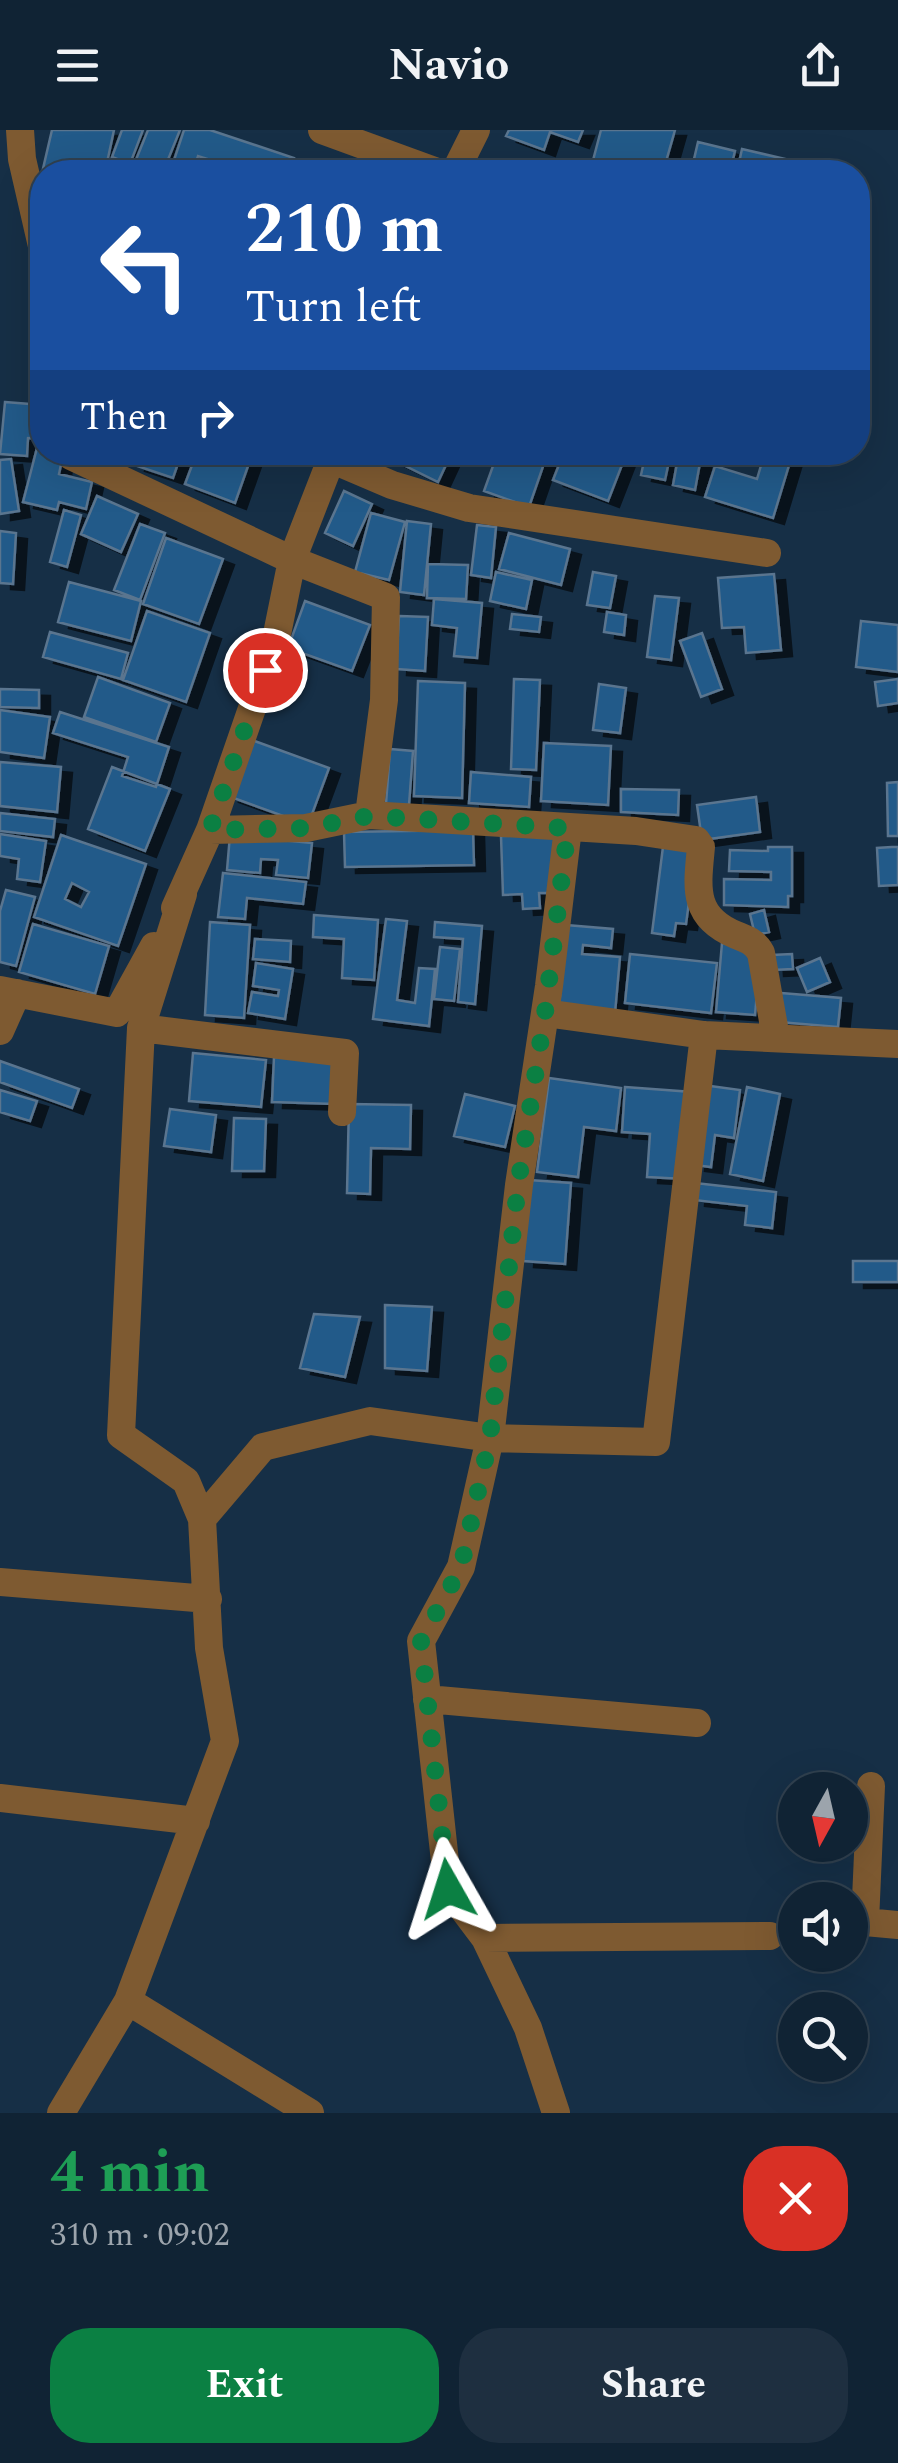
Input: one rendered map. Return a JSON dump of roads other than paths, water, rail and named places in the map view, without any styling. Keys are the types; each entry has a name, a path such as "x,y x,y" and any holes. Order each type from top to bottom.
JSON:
{"street":[{"path":"20,130 30,194"},
{"path":"322,130 404,160"},
{"path":"460,160 476,130"},
{"path":"91,465 292,560 386,597 384,700 369,816"},
{"path":"0,1031 8,992 117,1013 182,894 210,830 276,639 292,560 329,465"},
{"path":"351,465 392,485 468,508 767,553"},
{"path":"210,830 306,828 369,816 636,831 699,842 697,891 710,920 723,930 756,943 776,1038"},
{"path":"556,2113 528,2028 485,1938 448,1889 421,1641 461,1567 490,1438 518,1185 568,828"},
{"path":"61,2113 128,2001 225,1741 209,1648 202,1518 186,1481 122,1435 141,1028 182,894"},
{"path":"545,1013 704,1035 898,1044"},
{"path":"141,1028 345,1054 342,1112"},
{"path":"202,1518 263,1447 370,1422 490,1438 656,1442 704,1035"},
{"path":"0,1582 208,1600"},
{"path":"427,1700 697,1723"},
{"path":"871,1786 865,1922 898,1925"},
{"path":"0,1798 196,1821"},
{"path":"485,1938 770,1936"},
{"path":"128,2001 310,2113"}]}
